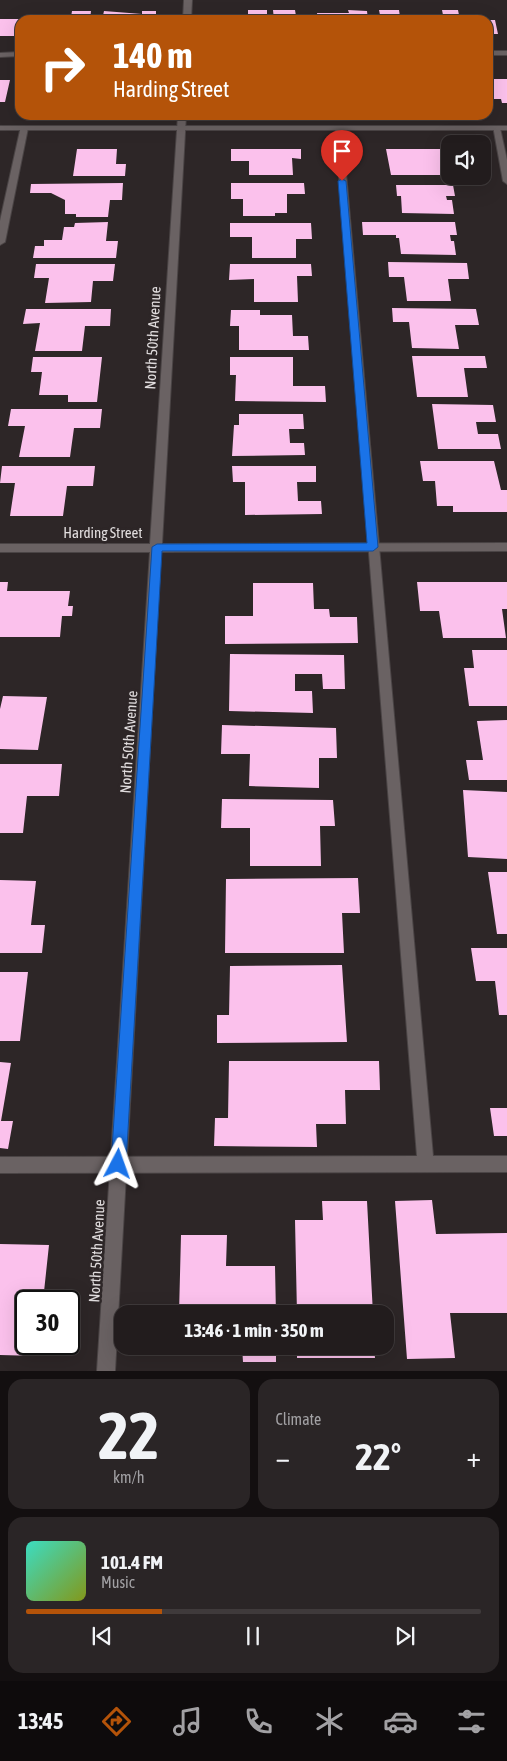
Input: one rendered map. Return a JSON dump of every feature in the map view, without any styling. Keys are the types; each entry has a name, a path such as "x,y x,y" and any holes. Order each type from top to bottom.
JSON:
{"street":[{"path":"187,15 188,0"},
{"path":"493,53 507,53"},
{"path":"0,54 15,54"},
{"path":"0,128 182,122 338,128 507,128"},
{"name":"North 50th Avenue","path":"106,1371 182,122"},
{"path":"0,242 24,128"},
{"path":"338,128 426,1164"},
{"path":"496,128 507,181"},
{"name":"Harding Street","path":"0,548 507,547"},
{"path":"0,1165 507,1164"}],"building":[{"path":"248,10 267,10 267,15 248,15"},
{"path":"273,10 295,10 296,15 274,15"},
{"path":"348,10 367,11 367,15 317,15 317,13 349,13"},
{"path":"379,10 399,10 400,15 380,15"},
{"path":"442,10 458,10 459,15 443,15"},
{"path":"72,11 91,11 91,15 71,15"},
{"path":"104,11 142,14 142,11 156,11 156,15 103,15"},
{"path":"0,19 15,19 15,36 0,36"},
{"path":"493,20 495,20 498,34 493,34"},
{"path":"493,79 507,79 507,103 502,103 501,99 493,99"},
{"path":"0,80 10,80 5,102 0,102"},
{"path":"77,149 117,149 116,164 126,164 125,176 73,176"},
{"path":"231,149 301,149 301,159 292,158 293,175 249,175 249,161 231,161"},
{"path":"386,149 441,149 441,175 391,175"},
{"path":"123,183 122,200 110,200 108,217 76,217 76,214 65,214 65,200 51,193 30,193 31,184"},
{"path":"231,183 304,183 305,194 287,194 287,213 275,213 275,216 243,216 243,199 231,199"},
{"path":"396,185 453,185 455,196 446,196 447,200 452,200 454,214 402,213 401,196 397,196"},
{"path":"108,222 106,241 118,241 116,258 33,258 35,246 44,246 44,240 62,240 64,227 74,227 75,223"},
{"path":"362,222 455,222 457,235 450,235 451,241 454,241 456,255 401,254 399,238 396,238 396,235 363,235"},
{"path":"230,223 311,223 312,239 296,239 296,258 252,258 252,237 230,237"},
{"path":"388,262 467,263 469,279 448,279 451,301 407,301 404,277 389,277"},
{"path":"36,264 115,264 113,281 93,281 91,302 45,303 49,278 34,278"},
{"path":"230,264 311,264 312,276 297,276 298,302 254,302 254,279 229,280"},
{"path":"392,308 476,309 479,325 455,325 459,349 412,348 409,322 393,322"},
{"path":"26,309 111,309 110,326 85,326 82,351 35,351 40,323 23,324"},
{"path":"231,310 260,310 260,315 292,315 293,336 308,336 309,350 239,350 239,326 230,326"},
{"path":"412,356 485,356 487,368 464,368 468,397 417,397"},
{"path":"33,357 102,357 97,402 68,402 68,395 39,395 42,372 31,372"},
{"path":"230,357 293,357 293,386 325,386 326,402 235,401 236,375 230,375"},
{"path":"432,404 493,405 496,422 476,422 478,434 498,434 501,449 438,449"},
{"path":"11,409 102,409 100,428 74,428 70,457 19,457 25,426 8,426"},
{"path":"239,414 303,414 304,429 289,429 290,443 304,443 305,455 232,456 234,425 239,425"},
{"path":"420,461 494,461 501,490 507,490 507,512 453,512 453,506 437,506 435,481 423,481"},
{"path":"2,466 95,466 93,486 67,486 63,516 10,516 15,483 0,483"},
{"path":"232,466 316,466 316,482 297,482 298,501 321,501 322,514 245,515 245,482 233,482"},
{"path":"0,582 8,582 7,591 70,591 68,606 73,606 72,616 62,616 60,637 0,637"},
{"path":"417,582 507,582 507,609 502,609 506,638 443,638 439,611 420,611"},
{"path":"253,583 313,583 314,609 329,609 330,617 357,617 358,643 225,644 225,616 253,616"},
{"path":"472,650 507,650 507,706 469,706 464,668 474,668"},
{"path":"230,654 344,655 345,689 323,689 322,674 295,674 295,691 312,691 313,713 229,711"},
{"path":"3,696 47,697 38,750 0,749 0,709"},
{"path":"507,720 507,780 469,780 466,760 483,760 477,721"},
{"path":"222,725 336,728 337,758 319,758 319,788 249,786 250,754 221,754"},
{"path":"0,764 62,764 59,796 27,796 23,833 0,833"},
{"path":"463,790 507,792 507,859 468,857"},
{"path":"222,799 333,800 335,826 320,826 321,866 250,866 250,828 221,828"},
{"path":"488,872 507,872 507,934 497,934"},
{"path":"358,878 360,913 342,913 344,953 225,953 226,879"},
{"path":"0,880 36,881 31,925 45,925 42,953 0,953"},
{"path":"471,948 507,948 507,1015 499,1015 495,981 476,981"},
{"path":"342,965 347,1042 217,1043 217,1015 229,1015 230,966"},
{"path":"0,972 28,972 20,1041 0,1041"},
{"path":"229,1061 379,1061 380,1090 345,1090 346,1124 316,1124 317,1147 214,1146 215,1118 228,1118"},
{"path":"0,1062 11,1063 1,1121 13,1121 8,1149 0,1148"},
{"path":"490,1108 507,1108 507,1136 494,1136"},
{"path":"432,1200 436,1234 507,1233 507,1313 450,1313 455,1358 407,1359 395,1201"},
{"path":"322,1201 367,1201 373,1305 297,1305 295,1220 323,1220"},
{"path":"181,1235 227,1235 226,1266 275,1266 276,1305 179,1305"},
{"path":"0,1244 49,1245 44,1290 15,1290 15,1355 37,1356 0,1355"},
{"path":"243,1355 276,1355 276,1362 243,1362"},
{"path":"297,1355 375,1355 375,1358 297,1358"}],"route":[{"path":"118,1164 157,547 373,547 342,181"}]}
